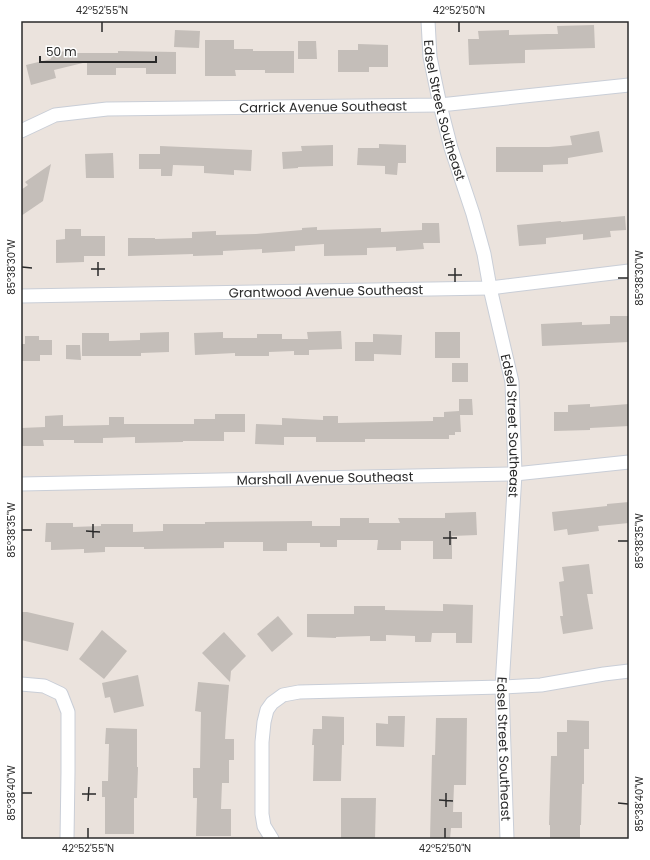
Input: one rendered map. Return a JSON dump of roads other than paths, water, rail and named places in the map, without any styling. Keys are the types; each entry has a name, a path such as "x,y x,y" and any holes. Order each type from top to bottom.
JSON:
{"street":[{"name":"Edsel Street Southeast","path":"428,21 430,57 440,105 451,148 473,214 484,254 490,288 512,382 515,474 502,687 506,839"},
{"name":"Carrick Avenue Southeast","path":"21,131 55,115 106,108 440,105 629,86"},
{"name":"Grantwood Avenue Southeast","path":"21,296 490,288 629,271"},
{"name":"Marshall Avenue Southeast","path":"21,484 515,474 629,462"},
{"path":"272,839 264,826 262,814 263,728 267,710 272,703 283,695 299,692 541,685 629,671"},
{"path":"21,684 44,686 61,694 68,712 67,839"}]}
